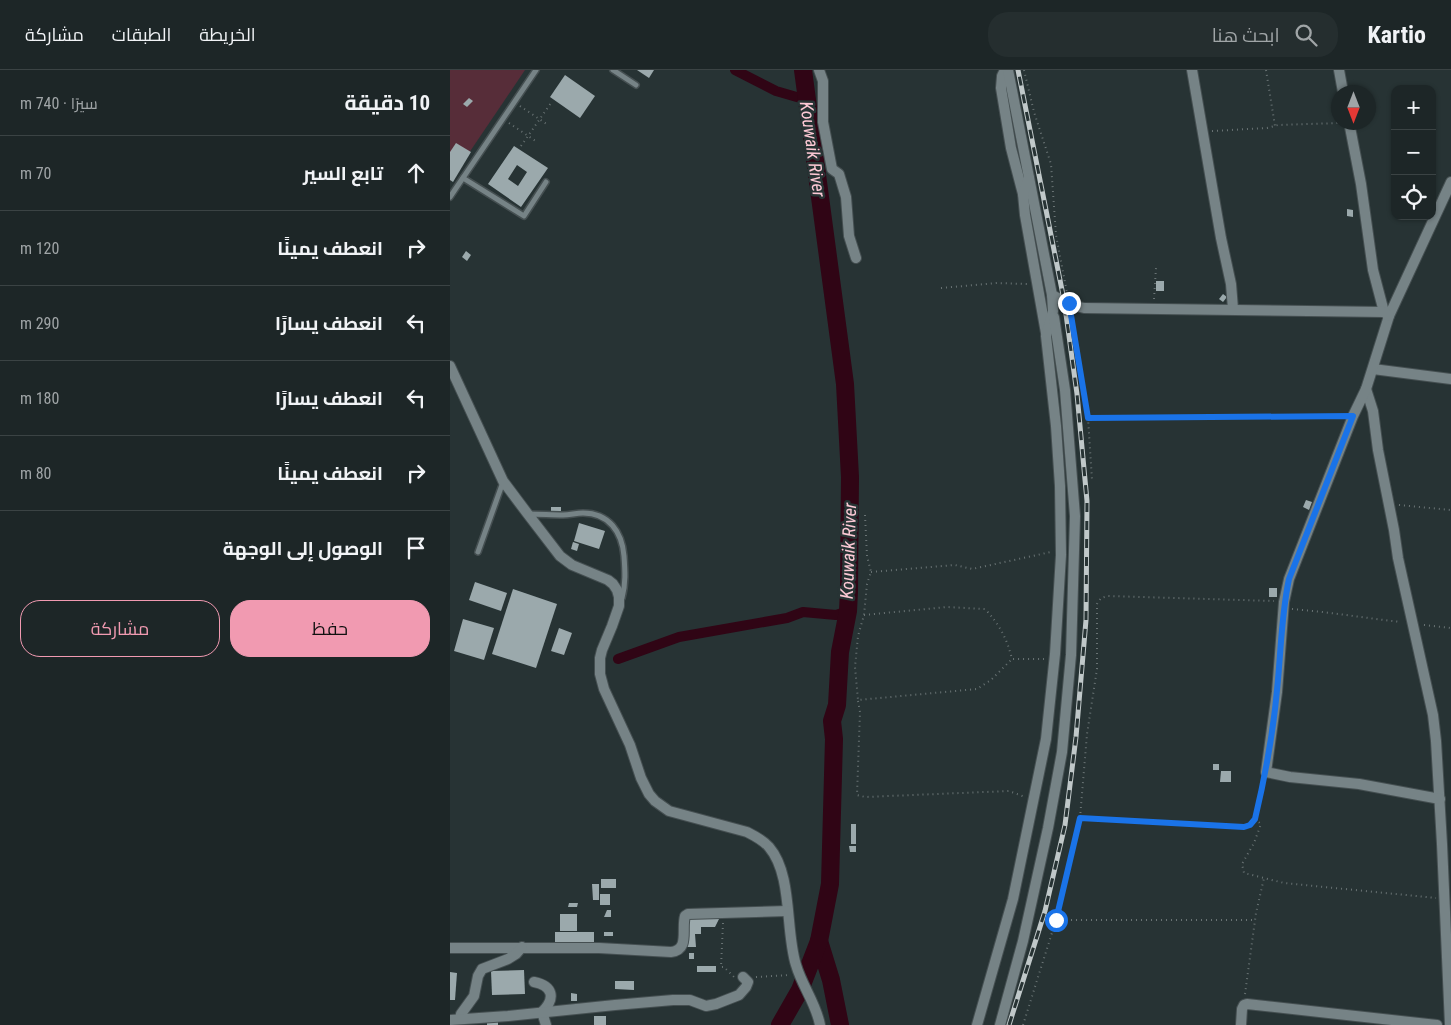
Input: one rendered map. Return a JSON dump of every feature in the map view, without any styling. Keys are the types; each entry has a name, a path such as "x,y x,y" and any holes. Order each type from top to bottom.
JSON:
{"street":[{"path":"819,70 823,81 823,122 832,169 839,174 846,197 849,236 856,258"},
{"path":"1000,1025 1023,941 1048,828 1062,752 1071,655 1074,506 1065,390 1052,295 1006,70"},
{"path":"977,1025 1013,899 1046,739 1054,659 1061,550 1057,434 1046,336 1023,194 1011,148 1001,88 1002,76 1006,70"},
{"path":"1192,70 1221,238 1231,284 1233,310"},
{"path":"1339,70 1342,85"},
{"path":"1350,130 1361,184 1373,270 1387,314"},
{"path":"1023,194 1029,178"},
{"path":"1440,800 1359,784 1290,777 1266,772 1277,692 1284,605 1289,579 1366,389 1387,314 1451,182"},
{"path":"1052,295 1084,308 1387,314"},
{"path":"1046,336 1053,311"},
{"path":"450,366 504,482 527,514 554,550 566,560 602,576 613,584 619,597 619,606 602,650 600,674 648,794 669,811 747,832 758,837 769,847 783,878 791,946 799,974 817,1011 820,1025"},
{"path":"1373,369 1451,379"},
{"path":"1366,389 1373,411 1398,558 1433,715 1449,954 1450,1025"},
{"path":"1352,420 1364,416 1371,419 1374,424"},
{"path":"450,948 599,948 677,951 684,942 683,921 688,914 787,911"},
{"path":"455,1019 474,996 478,976 482,969 508,959 522,947"},
{"path":"455,1019 508,1016 673,1000 690,1000 706,1006 739,995 746,988 748,982 744,978"},
{"path":"534,982 543,984 548,988 551,996 548,1005 542,1012"},
{"path":"1241,1025 1242,1010 1244,1005 1247,1004 1437,1025"},
{"path":"542,1012 546,1025"}],"lane":[{"path":"450,197 536,70"},
{"path":"613,70 636,85"},
{"path":"463,178 524,216 546,182"},
{"path":"478,552 504,482"},
{"path":"527,514 566,515 583,513 598,515 614,527 622,542 624,556 625,589 619,606"}],"path":[{"path":"1024,70 1034,112 1051,164 1056,235 1088,418 1092,480"},
{"path":"1266,70 1274,126"},
{"path":"514,102 548,125"},
{"path":"522,146 551,103"},
{"path":"503,119 537,142"},
{"path":"1203,132 1331,123"},
{"path":"1153,309 1156,268"},
{"path":"942,288 997,283 1037,284"},
{"path":"1088,418 1352,420"},
{"path":"1389,504 1451,510"},
{"path":"865,515 871,572 867,584 864,615 858,636 854,667 860,712 857,795 865,797 1009,791 1034,800"},
{"path":"871,572 954,565 972,569 1061,550"},
{"path":"1023,1025 1056,920 1080,818 1087,734 1097,669 1097,604 1101,598 1108,596 1284,605 1366,618 1451,628"},
{"path":"864,615 947,607 985,609 996,621 1008,642 1012,660"},
{"path":"858,700 977,689 991,680 1012,660 1054,659"},
{"path":"1080,818 1244,827 1250,825 1255,819 1266,772"},
{"path":"1255,819 1261,824 1254,843 1242,864 1244,873 1284,883 1445,898"},
{"path":"1244,1005 1255,920 1264,878"},
{"path":"731,913 731,916 723,922 721,967 724,967 734,977 744,978 799,974"},
{"path":"1056,920 1255,920"}],"shaded area":[{"path":"450,70 525,70 450,181"}],"building":[{"path":"637,70 654,70 649,78"},
{"path":"565,75 595,96 580,118 550,97"},
{"path":"469,98 473,101 467,107 463,104"},
{"path":"456,143 471,152 453,182 450,180 450,152"},
{"path":"514,146 548,168 521,207 488,184","holes":["517,165 527,172 518,186 508,179"]},
{"path":"1347,209 1353,210 1353,217 1347,216"},
{"path":"466,251 471,255 467,261 462,257"},
{"path":"1156,281 1164,281 1164,291 1156,291"},
{"path":"1223,294 1227,297 1223,302 1219,299"},
{"path":"1306,500 1312,502 1309,510 1303,507"},
{"path":"551,507 561,507 561,517 551,517"},
{"path":"579,523 605,531 599,549 574,541"},
{"path":"573,542 579,544 577,551 571,549"},
{"path":"475,582 507,593 501,611 469,600"},
{"path":"1269,588 1277,588 1277,597 1269,597"},
{"path":"513,589 557,604 536,668 492,654"},
{"path":"463,619 494,628 484,660 454,651"},
{"path":"559,628 572,633 564,655 551,651"},
{"path":"1213,764 1219,764 1219,770 1213,770"},
{"path":"1221,771 1231,771 1231,782 1220,782"},
{"path":"851,824 856,824 856,844 851,844"},
{"path":"849,846 856,846 856,852 850,852"},
{"path":"601,879 616,879 616,888 601,888"},
{"path":"592,884 599,884 599,900 593,900"},
{"path":"600,894 610,894 610,905 600,905"},
{"path":"569,903 578,903 577,907 568,907"},
{"path":"607,910 611,910 611,917 604,917"},
{"path":"560,914 577,914 577,931 560,931"},
{"path":"686,917 720,917 715,927 701,927 701,934 695,934 696,947 687,947"},
{"path":"555,932 594,932 594,942 555,942"},
{"path":"604,932 613,932 613,936 604,936"},
{"path":"689,953 694,953 694,959 689,959"},
{"path":"697,966 716,966 716,972 697,972"},
{"path":"524,970 525,994 492,995 491,971"},
{"path":"450,972 457,973 455,1000 450,1000"},
{"path":"615,981 634,981 634,990 615,989"},
{"path":"571,993 577,994 577,1001 571,1001"},
{"path":"594,1016 606,1016 606,1025 594,1025"},
{"path":"487,1019 498,1019 498,1025 487,1025"}],"waterway":[{"path":"735,70 776,91 807,100"},
{"name":"Kouwaik River","path":"780,1025 800,990 819,941 830,884 834,739 832,721 837,705 840,652 848,611 849,591 850,477 845,384 803,70"},
{"path":"618,659 679,637 787,618 803,612 836,615 848,611"},
{"path":"819,941 831,980 840,1025"}],"railway":[{"path":"1009,1025 1045,911 1065,825 1076,737 1086,620 1087,501 1077,394 1064,300 1018,70"}],"route":[{"path":"1056,920 1080,818 1244,827 1250,825 1255,819 1266,772 1277,692 1284,602 1289,579 1353,416 1088,418 1069,303"}]}
